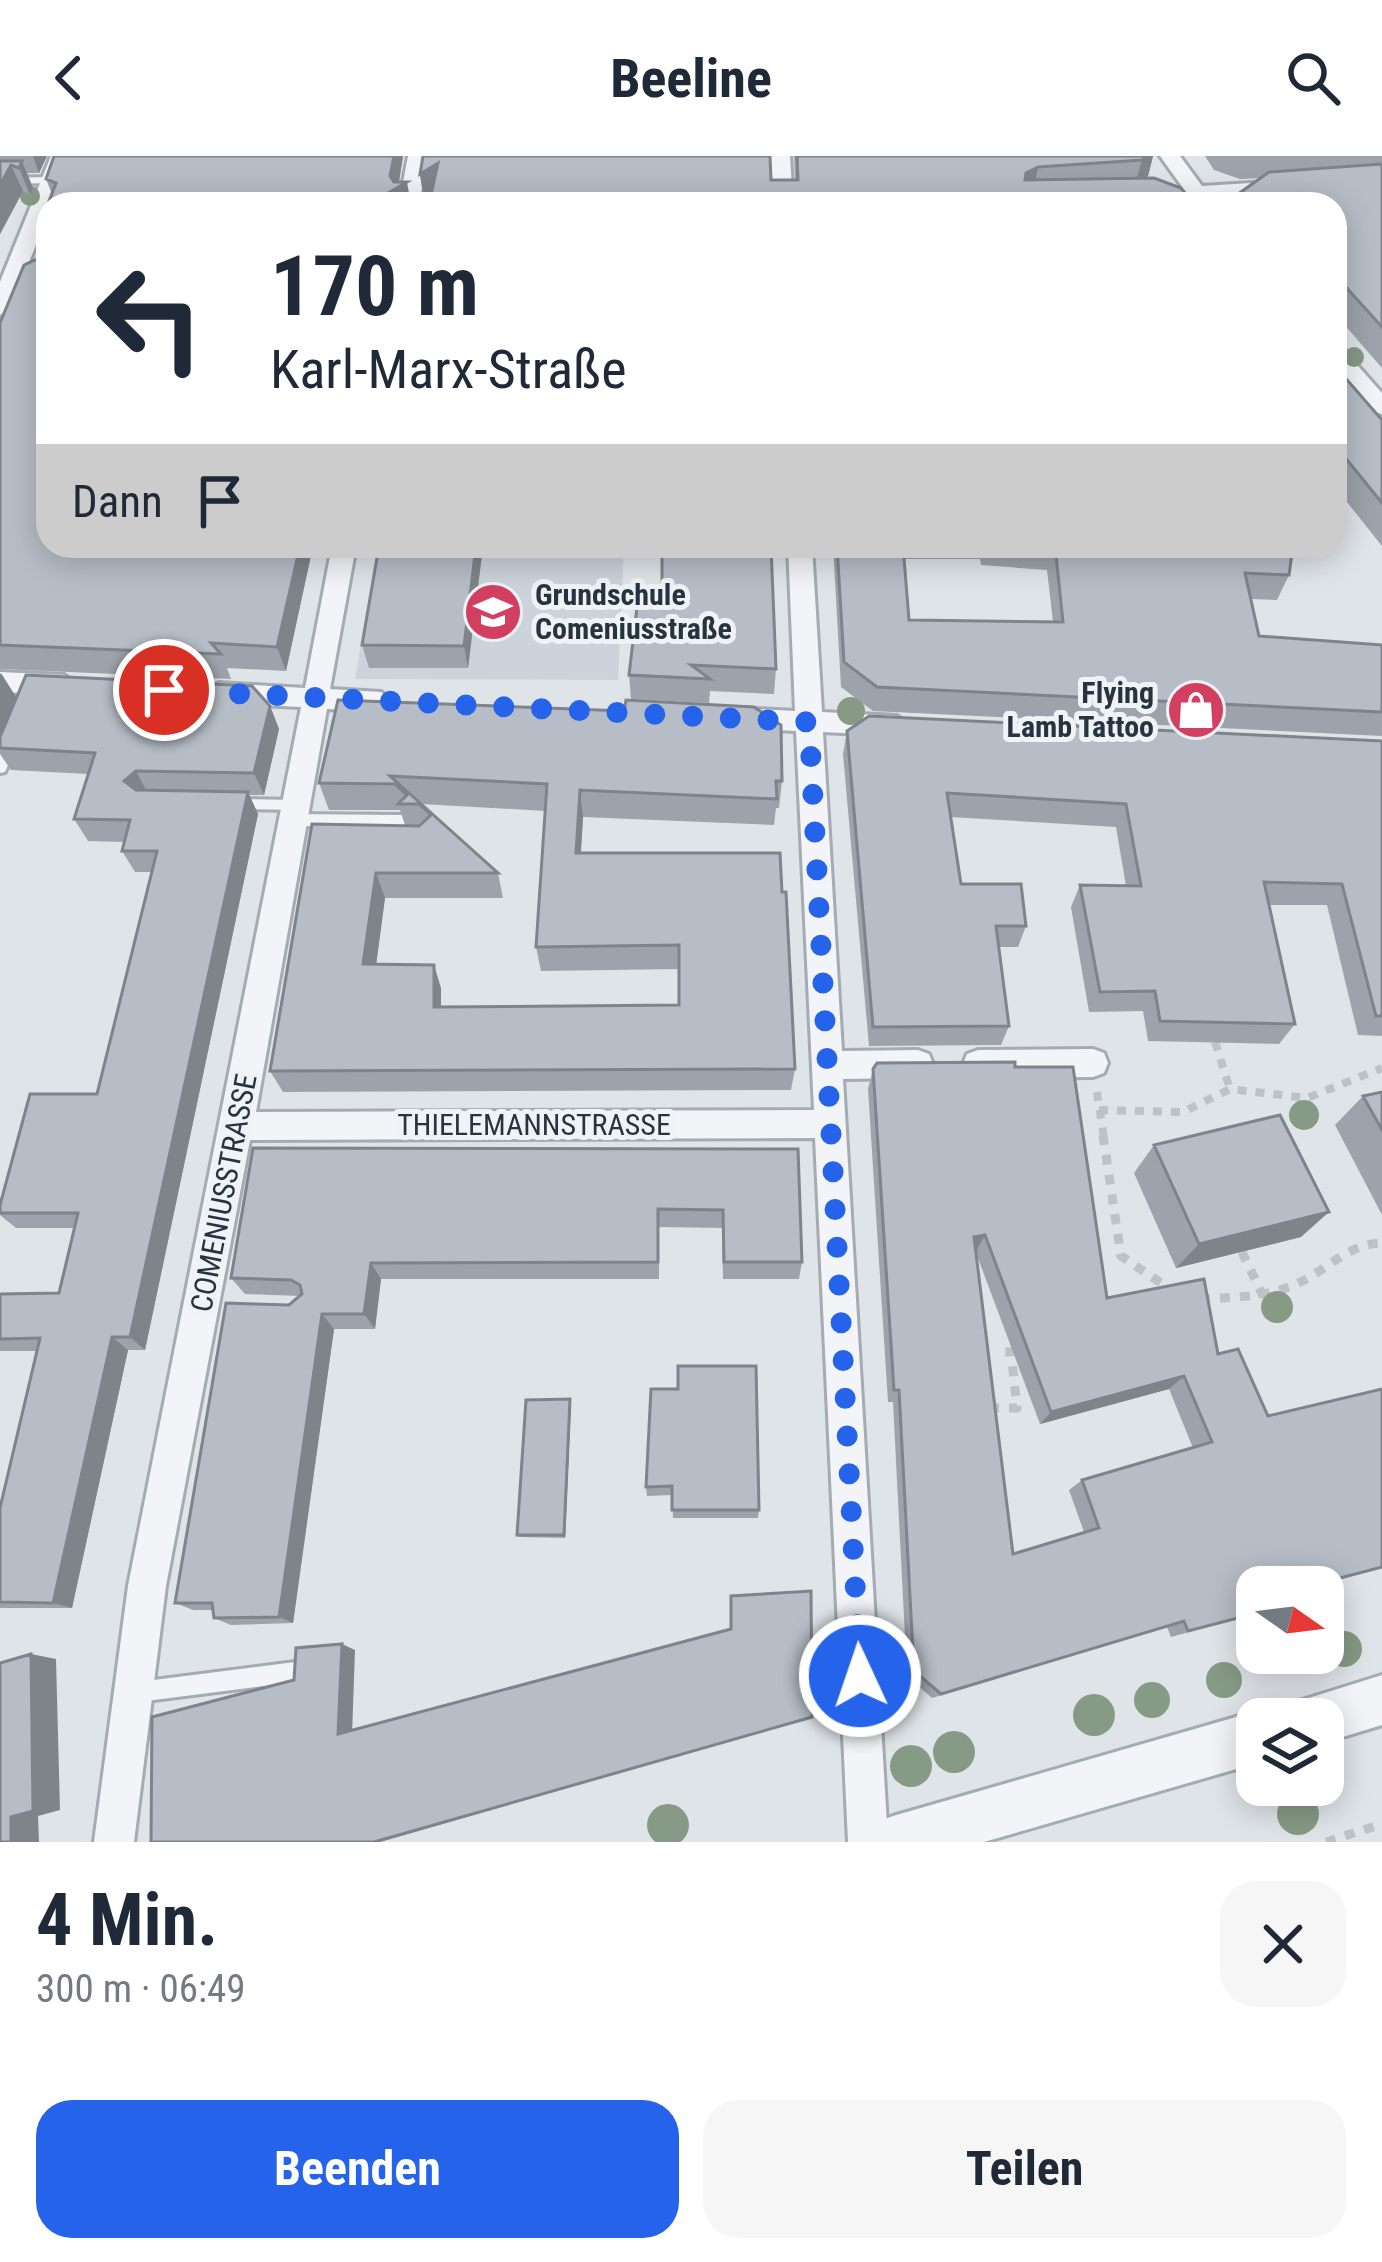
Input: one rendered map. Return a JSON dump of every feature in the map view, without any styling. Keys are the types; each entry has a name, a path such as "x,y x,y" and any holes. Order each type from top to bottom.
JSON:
{"street":[{"path":"45,192 62,156"},
{"path":"411,192 418,156"},
{"path":"780,156 782,192"},
{"path":"1170,156 1195,192"},
{"path":"1250,192 1310,185"},
{"path":"0,308 7,273 36,212"},
{"path":"1347,368 1382,407"},
{"name":"COMENIUSSTRASSE","path":"114,1842 129,1693 213,1305 238,1126 297,826 342,558"},
{"path":"801,558 868,1842"},
{"path":"0,682 30,694 81,686"},
{"path":"199,692 409,703"},
{"path":"712,717 931,728"},
{"path":"828,1065 1093,1063"},
{"name":"THIELEMANNSTRASSE","path":"238,1126 831,1124"},
{"path":"1344,1711 1382,1700"},
{"path":"893,1842 1236,1743"}],"lane":[{"path":"0,181 51,180"},
{"path":"0,768 17,726"},
{"path":"215,804 297,826 403,821"},
{"path":"129,1693 295,1672"}],"path":[{"path":"1215,1042 1230,1089"},
{"path":"1093,1063 1120,1256 1174,1291"},
{"path":"1100,1110 1183,1112 1230,1089 1307,1098 1382,1068"},
{"path":"1193,1300 1263,1296 1305,1280 1349,1247 1382,1243"},
{"path":"1242,1252 1263,1296"},
{"path":"971,1408 1017,1408 1011,1352 998,1352"},
{"path":"1326,1842 1382,1824"}],"shaded area":[{"name":"Grundschule Comeniusstraße","path":"376,558 623,558 618,680 355,679"}],"building":[{"path":"54,156 394,156 390,176 394,182 407,182 390,192 53,192 56,183 46,179"},
{"path":"423,156 770,156 771,180 798,180 797,156 1146,156 1038,167 1026,173 1025,180 1154,178 1184,192 432,192 438,163 420,174"},
{"path":"0,161 22,161 19,168 11,165 0,185"},
{"path":"1382,164 1382,327 1347,288 1347,192 1241,192 1269,172"},
{"path":"36,260 36,558 297,558 277,647 211,643 221,654 0,645 0,323 24,265"},
{"path":"1347,380 1382,420 1382,503 1347,460"},
{"path":"377,558 475,558 464,646 362,645"},
{"path":"662,558 771,558 776,669 691,665 710,679 629,675 637,607 662,608"},
{"path":"838,558 904,558 909,620 1063,622 1056,558 1291,558 1289,575 1245,573 1259,636 1382,645 1382,712 877,687 844,662"},
{"path":"26,675 252,686 270,706 254,773 136,771 124,781 136,790 248,792 130,1337 112,1337 53,1603 0,1602 0,1508 40,1338 0,1339 0,1294 59,1293 78,1213 0,1213 0,1205 30,1094 97,1094 157,851 122,851 130,820 74,819 95,753 0,748 0,737"},
{"path":"338,700 624,711 626,700 754,707 781,725 782,781 776,781 777,799 580,790 576,853 780,853 795,1069 270,1071 312,824 419,826 431,815 419,804 398,804 407,795 395,784 319,783","holes":["390,776 547,784 536,947 679,945 679,1005 434,1007 434,965 363,964 376,873 498,873"]},
{"path":"869,716 1382,741 1382,1016 1376,1016 1342,884 1264,882 1295,1024 1160,1021 1155,991 1100,992 1080,885 1141,886 1126,804 947,793 961,884 1021,884 1026,926 996,926 1009,1026 873,1027 847,731"},
{"path":"1015,1062 1015,1067 1073,1067 1107,1298 1204,1279 1218,1354 1238,1349 1268,1416 1382,1389 1382,1567 1344,1577 1344,1566 1236,1566 1236,1618 1188,1631 1184,1621 941,1694 914,1671 899,1390 894,1390 873,1069 877,1063","holes":["985,1235 1051,1412 1184,1376 1212,1442 1082,1480 1099,1528 1013,1554 974,1237"]},
{"path":"1382,1092 1382,1130 1363,1096"},
{"path":"1280,1115 1329,1212 1199,1244 1154,1145"},
{"path":"253,1148 798,1149 802,1262 724,1262 723,1210 658,1209 658,1262 371,1263 364,1314 322,1314 279,1617 214,1618 212,1603 175,1603 226,1303 289,1305 302,1294 300,1285 291,1280 231,1278"},
{"path":"678,1366 756,1366 759,1510 672,1510 672,1486 646,1487 651,1389 678,1389"},
{"path":"570,1399 564,1535 517,1535 526,1400"},
{"path":"811,1591 812,1717 374,1842 151,1842 152,1717 294,1680 296,1648 342,1644 338,1734 731,1629 731,1596"},
{"path":"31,1654 33,1811 11,1817 11,1842 0,1842 0,1663"}],"place":[{"name":"Grundschule Comeniusstraße","path":"493,612"},
{"name":"Flying Lamb Tattoo","path":"1196,710"}],"route":[{"path":"164,690 809,722 860,1676"}]}
